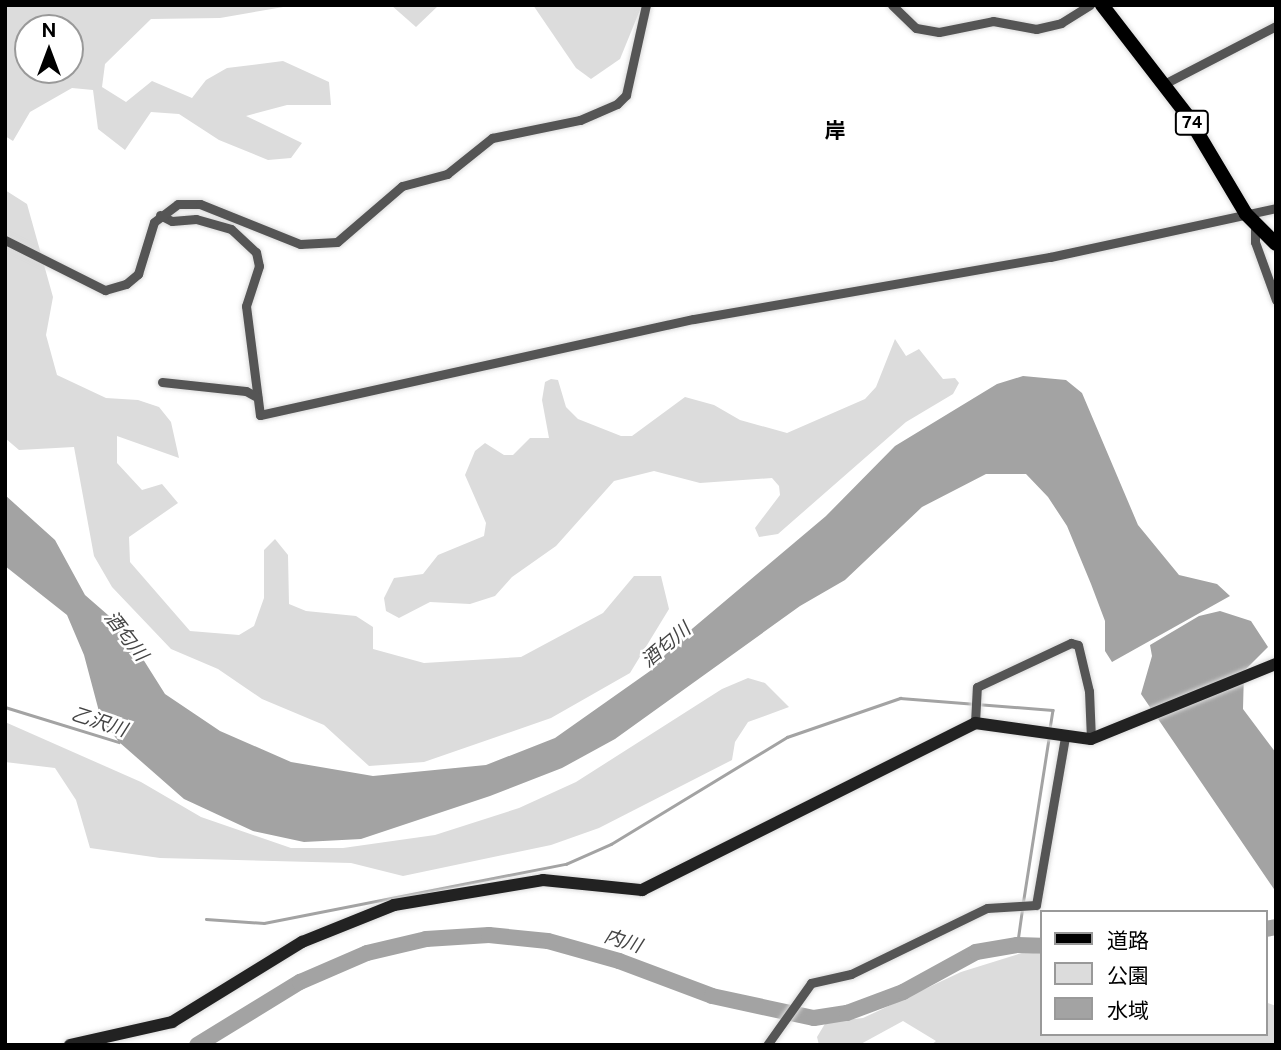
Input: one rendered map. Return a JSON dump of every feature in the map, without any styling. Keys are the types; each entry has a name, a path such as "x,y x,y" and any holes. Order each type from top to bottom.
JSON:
{"main road":[{"name":"74","path":"1102,5 1164,85 1251,219 1276,244"}],"street":[{"path":"5,240 92,287 111,289 138,274 150,233 160,215 178,204 193,202 300,244 337,242 402,187 447,174 492,138 580,120 617,104 628,86 646,5"},
{"path":"892,5 916,28 939,32 993,21 1036,29 1061,23 1090,5"},
{"path":"1164,85 1276,26"},
{"path":"160,215 172,221 196,219 231,229 256,252 259,265 246,306 260,415 694,319 1251,219 1276,208"},
{"path":"1251,219 1255,242 1276,300"},
{"path":"162,382 246,391 257,397"},
{"path":"974,719 977,687 1071,643 1079,645 1089,691 1090,737"},
{"path":"70,1045 172,1022 302,942 394,905 543,880 642,890 974,719 1042,734 1090,737 1106,733 1276,664"},
{"path":"767,1045 811,983 851,974 987,908 1013,904 1036,905 1065,737"}],"green space":[{"path":"5,5 295,5 220,18 151,19 105,64 102,87 126,102 152,81 192,98 206,80 227,68 283,61 329,82 331,105 287,105 246,116 302,143 291,158 268,160 219,140 179,114 151,112 125,150 98,129 93,90 72,88 30,112 13,141 5,136"},
{"path":"391,5 439,5 416,27"},
{"path":"533,5 642,5 620,59 591,79 576,68"},
{"path":"5,190 27,204 53,297 46,335 57,375 106,398 138,400 159,407 171,422 179,458 117,436 117,463 142,490 162,484 178,503 129,537 130,562 190,631 239,635 254,626 264,598 264,550 275,539 288,555 289,604 306,611 356,616 373,627 373,649 424,663 521,657 603,613 634,576 661,576 669,609 630,673 551,718 424,762 369,766 324,725 262,699 218,669 171,649 112,587 94,556 74,447 19,450 5,438"},
{"path":"895,339 906,356 919,349 943,379 955,378 959,383 953,394 906,422 778,534 759,537 755,528 780,495 779,486 772,478 700,483 654,471 614,481 556,546 512,577 495,596 470,604 430,602 399,618 386,611 384,598 394,578 423,574 438,555 484,536 486,523 465,475 475,451 485,443 504,455 513,455 530,438 549,438 542,400 545,382 558,380 566,407 578,419 621,436 632,436 685,397 714,405 740,420 787,433 865,399 876,387"},
{"path":"748,678 765,683 789,707 748,722 735,742 732,760 599,828 551,845 403,876 351,863 160,858 90,848 76,800 55,768 5,762 5,722 141,782 201,817 291,848 343,848 435,835 519,808 576,782 722,689"},
{"path":"1025,952 1040,954 1040,1036 1267,1036 1267,1003 1276,1006 1276,1045 931,1045 936,1041 903,1021 859,1045 819,1045 817,1037 826,1022 863,1018 961,972"}],"water":[{"name":"酒匂川","path":"1023,376 1066,380 1082,393 1138,525 1179,575 1217,584 1230,596 1112,662 1105,651 1105,621 1091,584 1067,526 1048,497 1026,474 986,474 922,507 845,580 800,606 615,739 562,768 490,796 361,839 304,842 253,831 184,799 119,742 101,719 84,655 67,615 5,566 5,495 55,540 85,595 124,629 165,694 220,731 291,762 373,776 486,765 555,738 650,671 680,639 826,516 895,446 997,384"},
{"path":"1220,611 1251,621 1268,647 1244,671 1243,709 1276,753 1276,892 1141,694 1152,656 1150,645 1199,616"}],"waterway":[{"path":"206,919 264,923 566,864 611,844 787,737 900,698 1053,710 1050,730"},
{"name":"乙沢川","path":"5,707 119,742"},
{"path":"1023,902 1049,736"},
{"path":"1017,945 1022,909"},
{"name":"内川","path":"1267,929 1276,927"},
{"name":"内川","path":"197,1045 300,982 367,953 426,939 489,935 548,941 619,961 712,996 814,1018 847,1013 903,992 976,952 1017,945 1040,946"}],"district":[{"name":"岸","path":"835,131"}]}
